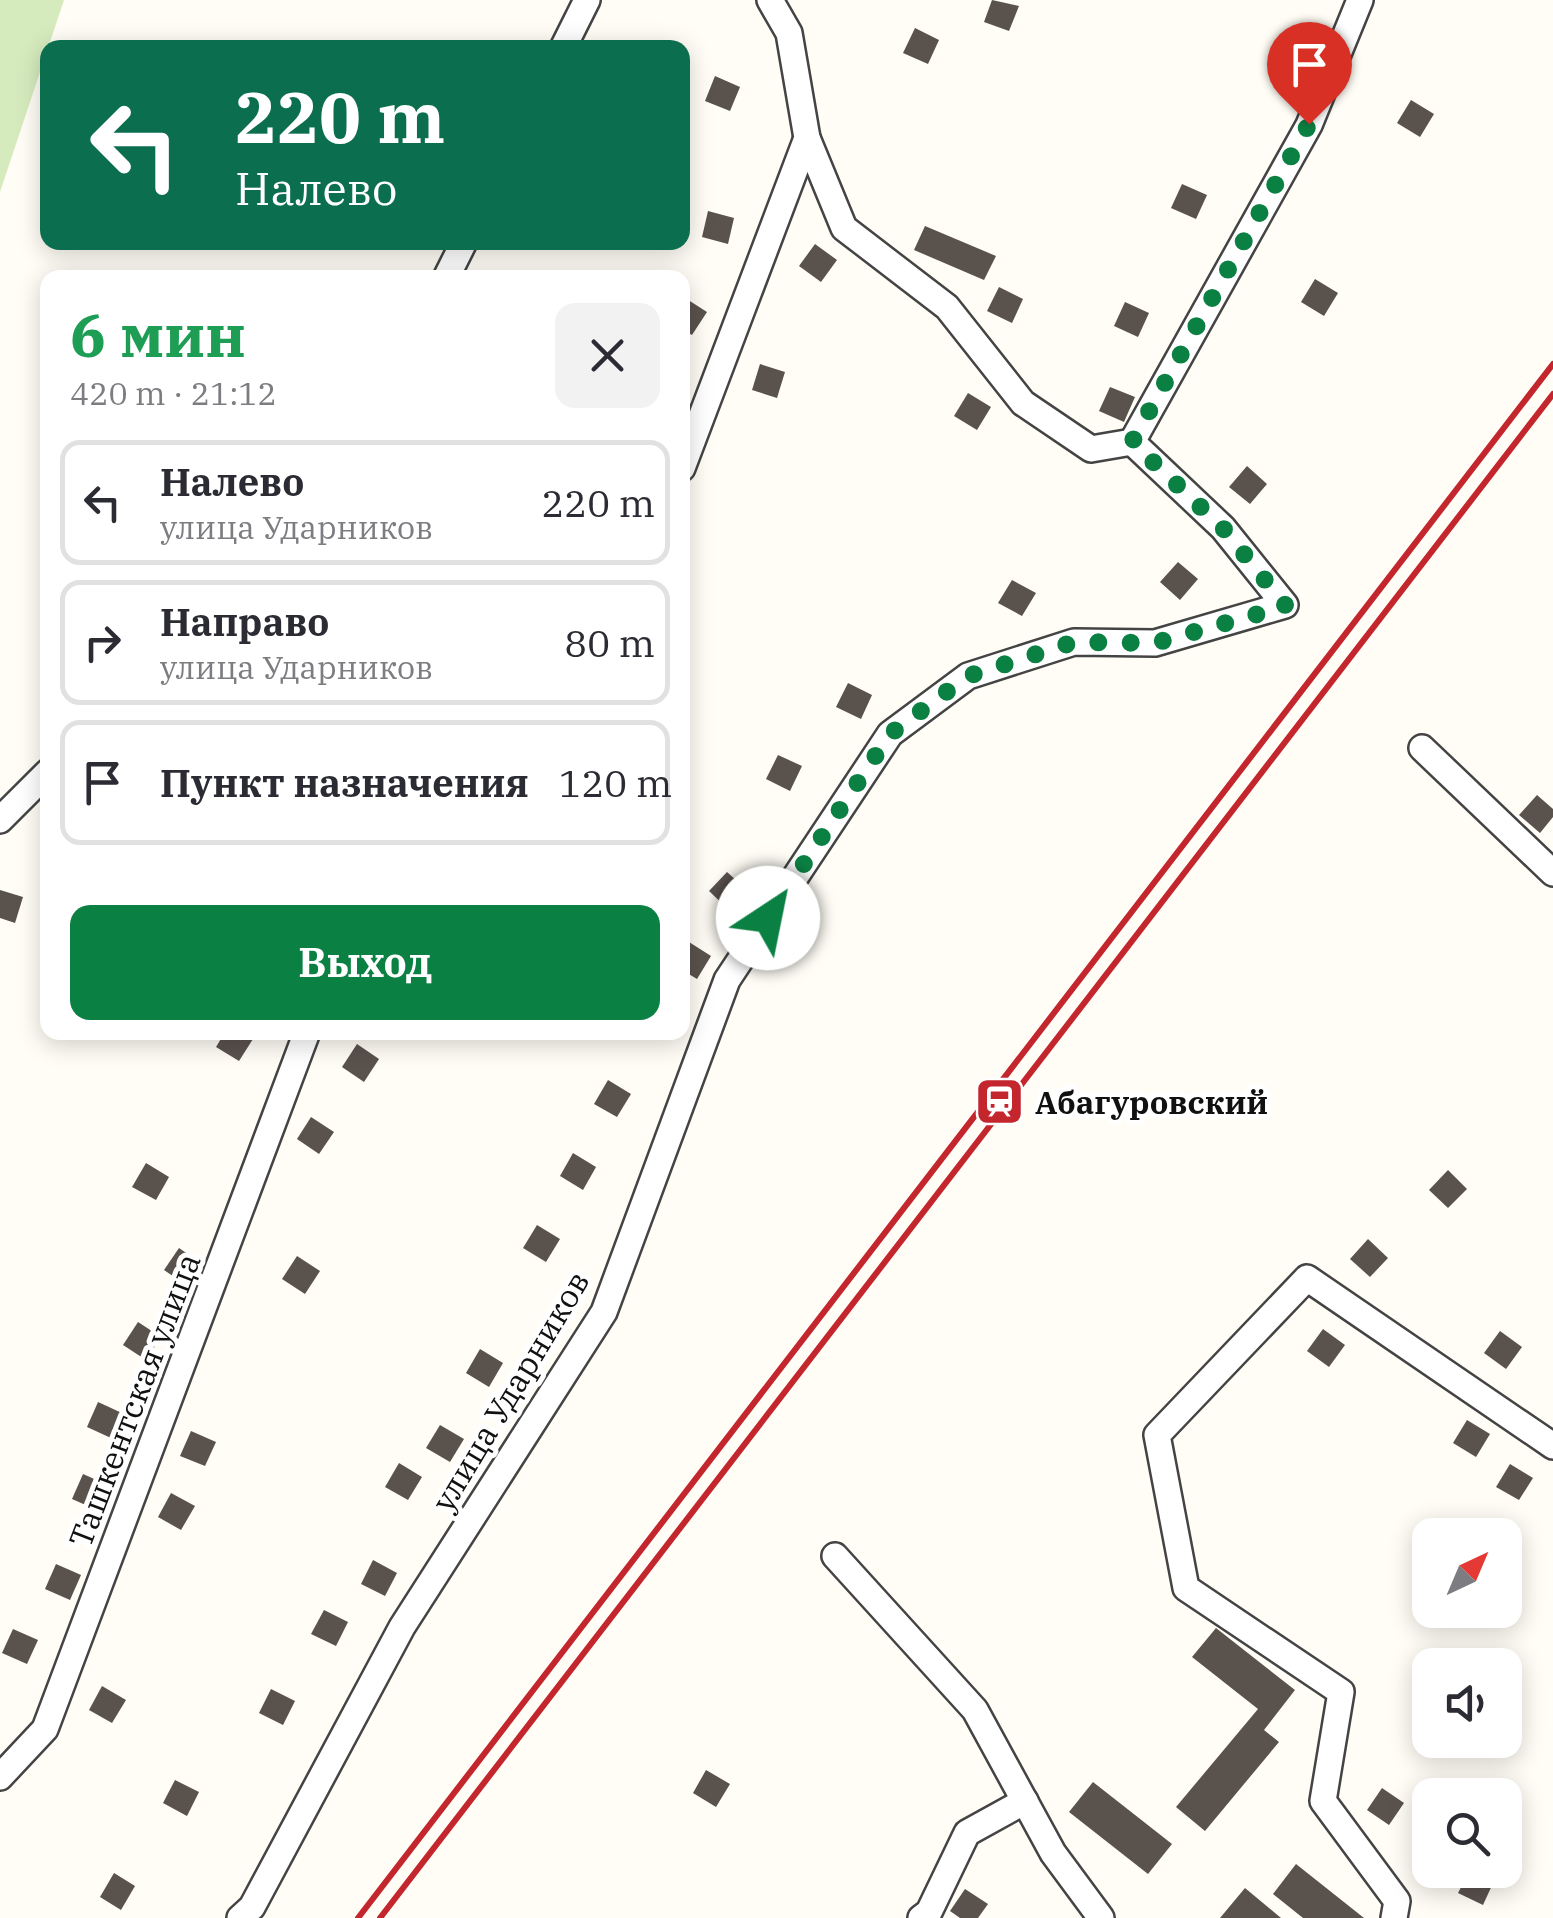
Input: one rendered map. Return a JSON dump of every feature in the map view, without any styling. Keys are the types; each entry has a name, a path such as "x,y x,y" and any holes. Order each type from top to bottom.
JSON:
{"street":[{"path":"567,40 587,0"},
{"path":"770,0 789,33 807,138 844,228 947,307 1023,404 1091,449 1132,442 1309,124 1360,0"},
{"path":"690,447 807,138"},
{"name":"улица Ударников","path":"240,1918 252,1908 402,1627 604,1312 726,980 890,734 968,676 1074,642 1155,643 1286,606 1223,528 1132,442"},
{"path":"1422,748 1553,873"},
{"path":"0,820 40,780"},
{"name":"Ташкентская улица","path":"0,1777 45,1729 305,1040"},
{"path":"1394,1918 1397,1901 1323,1801 1341,1692 1186,1588 1158,1435 1307,1278 1553,1446"},
{"path":"835,1556 975,1710 1054,1854 1101,1918"},
{"path":"921,1918 928,1912 966,1833 1025,1801"}],"green space":[{"path":"0,0 64,0 51,40 40,40 40,72 0,192"}],"building":[{"path":"992,0 1019,6 1009,31 984,22"},
{"path":"915,28 939,40 928,64 903,53"},
{"path":"715,76 740,87 730,111 705,101"},
{"path":"1411,100 1434,114 1420,137 1397,123"},
{"path":"1182,184 1207,195 1196,219 1171,208"},
{"path":"708,211 734,218 728,244 702,237"},
{"path":"925,226 996,256 984,280 914,250"},
{"path":"815,244 837,260 821,282 799,266"},
{"path":"1315,279 1338,293 1324,316 1301,302"},
{"path":"999,287 1023,299 1012,323 987,311"},
{"path":"690,301 707,312 690,334"},
{"path":"1125,302 1149,313 1138,337 1114,326"},
{"path":"760,364 785,372 777,398 752,390"},
{"path":"1110,387 1135,397 1124,422 1099,411"},
{"path":"968,393 991,407 977,430 954,416"},
{"path":"1247,466 1267,484 1250,504 1229,487"},
{"path":"1178,562 1198,579 1180,600 1160,582"},
{"path":"1012,580 1036,593 1022,616 998,603"},
{"path":"848,683 872,695 861,719 836,707"},
{"path":"778,755 802,766 790,791 766,779"},
{"path":"1537,795 1553,809 1553,817 1540,833 1519,815"},
{"path":"727,872 747,890 729,910 709,891"},
{"path":"0,890 23,897 15,923 0,918"},
{"path":"690,943 711,956 697,979 690,975"},
{"path":"220,1040 252,1040 239,1061 216,1047"},
{"path":"357,1044 379,1059 364,1082 342,1067"},
{"path":"608,1080 631,1094 617,1117 594,1104"},
{"path":"311,1117 334,1132 319,1154 297,1139"},
{"path":"573,1153 596,1167 583,1190 560,1176"},
{"path":"146,1163 169,1177 156,1200 132,1187"},
{"path":"1448,1170 1467,1189 1448,1208 1429,1190"},
{"path":"537,1225 560,1239 546,1262 523,1248"},
{"path":"1368,1239 1388,1258 1370,1277 1350,1259"},
{"path":"179,1248 201,1263 186,1285 164,1270"},
{"path":"297,1256 320,1271 305,1294 282,1279"},
{"path":"138,1322 161,1337 146,1360 123,1345"},
{"path":"1323,1329 1345,1345 1329,1367 1307,1351"},
{"path":"1500,1331 1522,1347 1506,1369 1484,1353"},
{"path":"480,1349 503,1363 489,1387 466,1373"},
{"path":"98,1402 122,1413 111,1438 87,1427"},
{"path":"1467,1420 1490,1434 1476,1457 1453,1443"},
{"path":"440,1425 464,1439 450,1462 426,1448"},
{"path":"191,1431 216,1442 205,1466 180,1456"},
{"path":"399,1463 422,1477 408,1500 385,1487"},
{"path":"1510,1464 1533,1478 1519,1500 1496,1487"},
{"path":"83,1474 108,1485 97,1510 72,1499"},
{"path":"171,1493 195,1506 181,1530 158,1517"},
{"path":"373,1560 397,1573 385,1596 361,1584"},
{"path":"56,1564 81,1575 70,1600 45,1589"},
{"path":"324,1610 348,1622 336,1646 311,1634"},
{"path":"1216,1628 1295,1690 1264,1730 1279,1742 1205,1831 1176,1807 1258,1709 1192,1657"},
{"path":"13,1629 38,1640 27,1664 2,1653"},
{"path":"102,1686 126,1700 112,1723 89,1710"},
{"path":"271,1689 295,1701 283,1725 259,1713"},
{"path":"706,1770 730,1784 716,1807 693,1793"},
{"path":"175,1780 199,1792 187,1816 163,1803"},
{"path":"1093,1782 1172,1844 1148,1874 1069,1812"},
{"path":"1382,1788 1404,1803 1389,1825 1367,1810"},
{"path":"1296,1864 1364,1918 1303,1918 1273,1894"},
{"path":"114,1873 135,1886 121,1910 100,1897"},
{"path":"1245,1888 1281,1918 1220,1918"},
{"path":"1461,1888 1491,1888 1483,1905 1458,1893"},
{"path":"965,1889 988,1904 978,1918 960,1918 950,1911"}],"railway":[{"path":"358,1918 1553,364"},
{"path":"380,1918 1553,394"}],"place":[{"name":"Абагуровский","path":"1000,1102"}],"route":[{"path":"768,918 890,734 968,676 1074,642 1155,643 1286,606 1223,528 1132,442 1309,124"}]}
